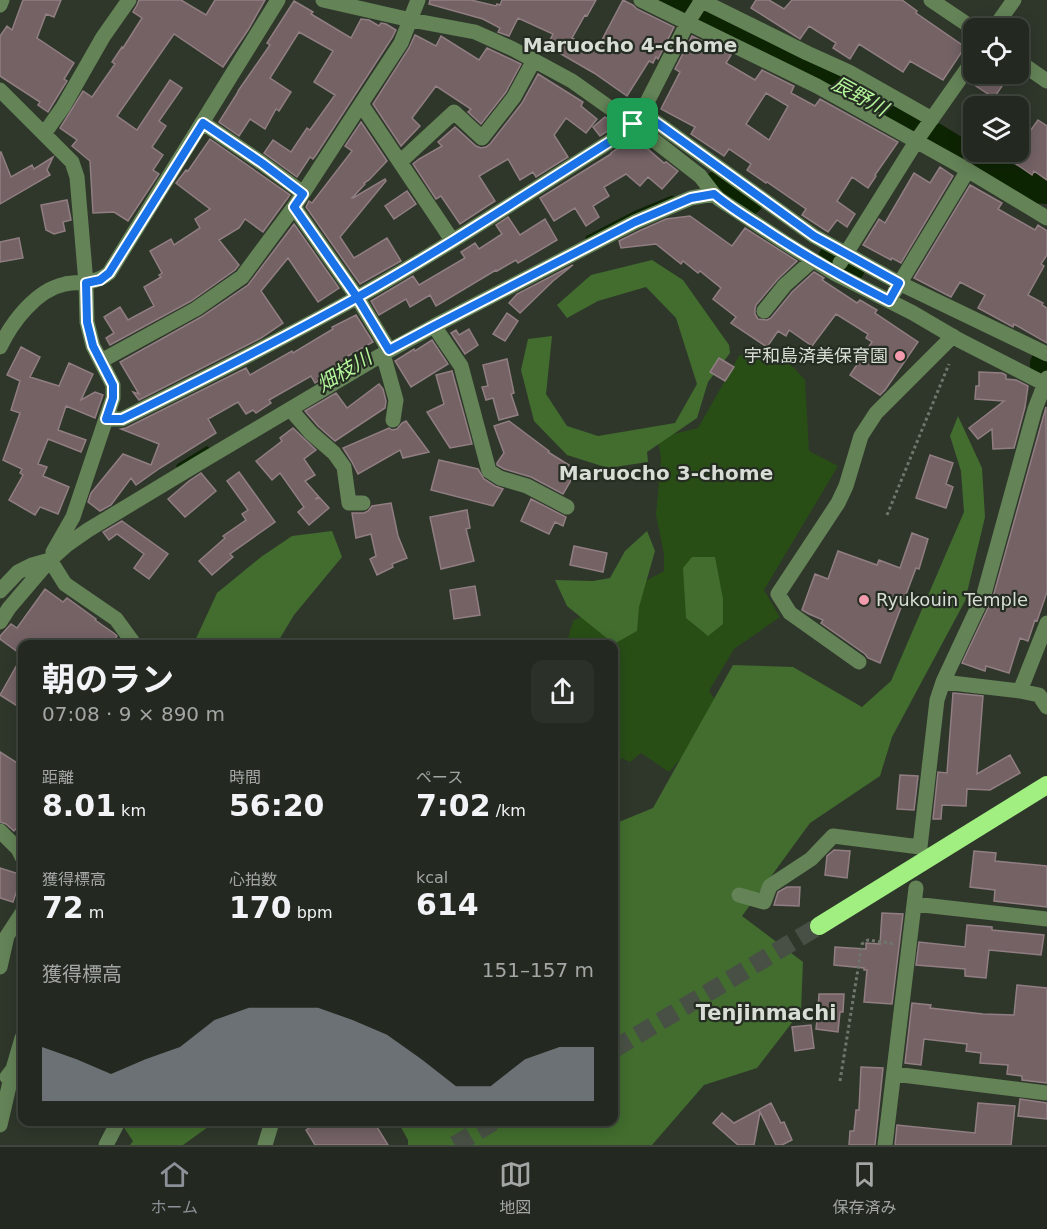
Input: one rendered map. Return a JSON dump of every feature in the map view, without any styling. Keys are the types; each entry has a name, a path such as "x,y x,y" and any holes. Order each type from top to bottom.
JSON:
{"highway":[{"path":"819,926 1047,785"}],"street":[{"path":"0,5 2,0"},
{"path":"44,134 129,0"},
{"path":"0,347 14,322 45,291 64,285 100,280 109,273 278,0"},
{"path":"323,0 475,32 534,60 637,118 814,236 840,263 889,301 1046,382 1035,409 984,594 937,699 920,846 833,836 811,859 770,886 764,902 739,895"},
{"path":"101,361 196,309 242,277 303,194 401,43 418,0"},
{"path":"641,0 817,86 918,139 1047,218"},
{"path":"931,0 963,22"},
{"path":"1001,18 1014,0"},
{"path":"106,419 122,419 240,361 357,297 622,134 637,118 700,2 849,72 930,121"},
{"path":"400,162 454,112 483,138 514,97 534,60"},
{"path":"1029,69 1047,81"},
{"path":"840,263 918,139 963,74"},
{"path":"0,90 72,162 77,177 87,322 93,346 113,385 113,398 73,517 50,560 18,572 0,591"},
{"path":"361,104 452,240"},
{"path":"637,118 700,176 714,194 813,260 840,263 899,283 1047,354"},
{"path":"203,123 303,194"},
{"path":"889,301 968,170"},
{"path":"0,622 50,560 68,544 386,348 434,326 635,222 691,198 714,194"},
{"path":"294,207 357,297 386,348 396,400 393,420"},
{"path":"764,311 785,285 813,260"},
{"path":"434,326 462,366 489,471 500,478 527,486 567,507"},
{"path":"859,662 790,614 778,594 838,503 846,486 861,436 876,413 953,336"},
{"path":"290,409 311,433 334,453 344,467 349,503 363,503"},
{"path":"50,560 65,584 116,619 131,640"},
{"path":"1020,691 1047,623"},
{"path":"943,682 1020,691 1044,698"},
{"path":"0,831 18,849"},
{"path":"885,1145 916,888"},
{"path":"914,904 1047,919"},
{"path":"0,967 8,936 18,920"},
{"path":"0,1125 18,1052"},
{"path":"0,1085 13,1069"},
{"path":"894,1074 1047,1093"},
{"path":"106,1145 116,1126"},
{"path":"265,1145 271,1126"}],"path":[{"path":"887,514 944,374"},
{"path":"840,1081 862,944 868,940 909,946"}],"green space":[{"path":"652,260 683,280 729,345 730,353 708,382 697,418 647,452 648,462 608,468 567,455 534,421 521,370 528,339 552,336 546,394 567,426 598,436 675,423 697,384 676,318 646,287 598,301 567,318 557,305 591,275"},
{"path":"753,351 778,355 805,380 809,451 838,466 764,590 780,617 734,649 709,691 723,711 669,772 641,753 630,762 622,758 618,763 618,640 567,640 573,621 664,571 664,554 656,515 661,460 658,438 698,428 739,356"},
{"path":"958,416 982,468 985,517 965,601 892,737 880,776 810,823 742,916 803,962 801,1011 757,1068 704,1085 652,1145 408,1145 408,1140 400,1126 618,1126 618,822 653,808 733,665 793,667 862,707 891,681 964,512 961,471 950,436"},
{"path":"332,531 342,557 294,615 279,640 195,640 217,593 261,557 292,536"},
{"path":"647,531 655,551 639,607 637,631 618,642 609,640 567,606 555,580 593,581 610,578 625,551"},
{"path":"692,557 715,557 723,599 723,624 708,636 686,618 683,568"},
{"path":"123,1126 209,1126 183,1145 130,1145 133,1141"}],"building":[{"path":"23,0 61,0 54,17 46,14 37,38 74,63 64,79 67,81 48,112 38,105 40,102 0,76 0,36 7,26 12,30"},
{"path":"139,0 181,0 206,15 215,0 265,0 223,67 174,34 117,116 137,130 170,80 182,88 159,121 166,126 152,147 163,155 153,170 159,174 128,221 114,212 93,213 90,161 72,146 77,140 60,128 83,91 92,97 115,64 112,62 142,18 133,12"},
{"path":"430,0 471,0 496,6 500,5 502,0 596,0 572,38 596,51 623,0 674,27 658,59 656,57 653,63 649,61 627,96 594,73 547,46 553,34 518,18 509,36 498,32 500,28 483,19 429,4"},
{"path":"756,0 769,0 784,9 792,0 902,0 917,11 916,13 963,46 963,50 943,80 910,61 903,72 859,44 850,59 833,48 836,43 809,26 800,39 751,8"},
{"path":"294,1 351,38 361,19 369,20 379,26 381,23 386,24 396,30 316,155 313,159 310,157 297,177 264,153 273,140 291,152 307,128 310,130 335,95 314,82 333,51 299,32 270,78 291,92 279,111 276,109 265,129 250,119 239,136 219,122 270,45 267,43"},
{"path":"415,35 436,46 441,36 479,60 487,48 521,64 506,92 481,124 468,112 471,109 436,86 412,118 420,126 401,146 373,104"},
{"path":"692,36 731,55 726,63 755,80 762,70 794,86 791,93 815,106 820,99 898,142 868,188 852,177 837,201 855,214 847,227 837,220 828,232 802,215 806,209 747,170 751,164 729,149 724,156 691,134 695,127 661,109 680,72 675,69","holes":["766,93 788,106 769,140 746,124"]},
{"path":"538,74 583,102 581,106 597,119 586,133 566,118 554,135 568,157 536,177 533,172 520,180 508,159 479,176 495,201 460,224 441,196 436,199 413,164 442,146 438,142 455,127 476,146 486,147 522,103"},
{"path":"977,84 1003,84 995,96 991,96 976,86"},
{"path":"605,117 617,125 600,136 593,127"},
{"path":"1038,120 1047,126 1047,180 1034,171 1032,175 1013,162 1029,162 1029,133"},
{"path":"361,122 387,161 352,198 385,179 386,181 340,237 354,258 387,238 401,261 360,284 306,207 309,201 312,203 352,151 345,146"},
{"path":"634,137 664,163 666,162 678,171 662,189 648,177 640,186 626,174 604,187 609,196 593,206 599,217 586,226 575,208 554,221 540,198"},
{"path":"210,139 290,195 263,232 245,219 239,228 219,240 239,265 235,270 191,301 110,345 106,338 114,333 104,317 120,307 128,320 154,306 144,287 161,277 159,275 162,273 150,251 171,239 174,245 200,228 195,219 210,209 176,183 186,170 188,171"},
{"path":"0,152 11,177 32,165 34,169 53,157 47,170 50,175 0,204"},
{"path":"940,167 953,176 901,263 863,245 879,219 885,223 914,173 930,183"},
{"path":"970,185 1002,203 998,209 1035,230 1038,225 1047,231 1047,255 1041,264 1044,266 1028,295 1043,303 1042,305 1047,308 1047,343 1014,324 1013,327 978,308 985,295 960,282 951,297 914,278"},
{"path":"407,191 416,204 394,219 385,206"},
{"path":"67,200 71,220 63,222 65,231 54,234 46,230 41,205"},
{"path":"690,216 732,246 745,228 797,261 756,305 755,314 758,319 771,318 792,292 814,272 824,278 822,280 857,303 860,300 877,310 875,313 918,342 885,390 880,395 850,375 872,342 866,338 868,334 836,314 812,346 789,330 786,336 778,331 767,347 731,323 736,317 713,299 721,288 700,271 698,273 683,261 681,264 656,244 621,248 619,241 639,231 666,219"},
{"path":"508,217 520,235 545,219 557,240 518,263 516,260 496,270 436,306 430,295 410,307 406,299 379,315 371,301 413,276 419,285 465,258 461,252 475,243 479,249 502,234 496,225"},
{"path":"294,224 339,288 318,302 288,258 261,291 283,323 261,338 139,400 133,392 139,394 120,362 201,317 248,285"},
{"path":"19,238 23,258 0,262 0,242"},
{"path":"573,265 520,313 509,303 517,294"},
{"path":"507,313 518,321 505,341 493,334"},
{"path":"356,315 373,342 346,357 348,361 322,375 324,377 315,383 311,376 269,400 271,403 256,413 253,410 246,414 238,402 208,419 216,433 136,485 131,478 111,505 100,511 88,502 91,493 123,454 151,465 159,444 121,429 246,368 250,375 292,351 293,353 333,329 332,327"},
{"path":"469,329 478,345 465,354 451,333 456,330 459,335"},
{"path":"432,340 448,364 411,387 395,361"},
{"path":"21,347 40,357 30,377 59,386 69,363 93,374 81,400 95,392 103,395 95,418 66,406 58,430 86,440 81,452 48,439 38,464 47,467 43,476 69,487 58,514 40,507 35,515 9,500 23,475 20,473 22,469 3,460 20,413 11,410 20,381 7,375"},
{"path":"719,358 734,367 725,381 710,372"},
{"path":"507,359 514,393 511,394 518,415 499,420 493,398 486,400 482,387 488,386 483,365"},
{"path":"452,371 472,444 450,448 427,412 444,404 436,375"},
{"path":"979,372 1002,373 1006,375 1006,379 1016,380 1028,386 1014,448 993,449 992,429 978,439 969,428 1004,401 975,399 976,386 979,386"},
{"path":"379,384 386,401 385,408 335,441 305,411 336,393 347,408"},
{"path":"1046,407 1047,592 1028,641 1020,638 1009,673 986,666 985,671 962,663 993,597"},
{"path":"406,421 429,452 403,458 400,450 358,474 343,448 389,428 397,429"},
{"path":"509,421 548,452 577,470 563,494 531,477 497,465 504,453 494,426"},
{"path":"293,428 316,450 304,459 315,475 305,481 319,497 315,499 320,498 329,508 309,525 298,512 304,507 280,473 272,480 256,461 282,441 280,438"},
{"path":"930,455 953,463 946,484 953,487 946,508 916,498"},
{"path":"439,460 478,469 484,479 503,489 493,506 431,490"},
{"path":"239,472 275,522 230,554 233,557 212,575 199,561 225,538 223,536 246,520 242,514 248,510 227,481"},
{"path":"201,473 216,491 185,517 168,499"},
{"path":"531,499 566,517 563,526 555,522 549,534 521,521"},
{"path":"391,503 398,536 407,558 392,564 393,567 377,575 370,559 376,556 371,534 356,538 352,513 364,513 372,506"},
{"path":"467,510 470,528 466,529 474,561 441,569 430,517"},
{"path":"122,521 168,554 149,579 134,568 144,554 117,534 109,540 103,532"},
{"path":"912,533 928,539 919,569 916,568 880,663 868,658 821,623 823,620 802,610 815,574 828,579 838,551 877,565 879,560 900,568"},
{"path":"574,546 607,553 603,572 570,565"},
{"path":"475,586 480,615 454,619 450,590"},
{"path":"45,589 63,602 67,598 117,636 114,640 18,640 18,652 0,639 11,624 17,628"},
{"path":"18,663 18,706 0,695"},
{"path":"953,693 983,696 977,774 1010,755 1020,773 990,790 967,789 966,806 942,805 941,819 933,819 938,772 947,773"},
{"path":"0,752 18,763 18,826 14,831 0,822"},
{"path":"900,775 918,776 914,810 897,809"},
{"path":"834,850 850,851 847,878 825,875 827,856"},
{"path":"974,851 996,853 995,861 1047,866 1047,907 994,901 995,890 970,887"},
{"path":"0,868 18,874 18,887 13,902 0,898"},
{"path":"787,887 800,887 799,906 774,905 778,892"},
{"path":"882,913 903,914 892,1004 864,1002 867,970 834,965 835,947 866,949 866,943 880,944"},
{"path":"967,925 1044,935 1041,955 989,950 986,978 965,976 965,969 916,965 919,942 965,947"},
{"path":"1017,985 1047,988 1047,1083 1022,1080 1022,1076 1007,1074 1008,1065 980,1063 981,1053 966,1051 967,1044 924,1039 921,1065 905,1063 912,1003 931,1005 930,1008 1014,1015"},
{"path":"819,994 844,994 843,1012 840,1012 838,1032 816,1029"},
{"path":"811,1025 814,1048 795,1051 792,1027"},
{"path":"861,1067 883,1068 875,1145 849,1145 850,1131 854,1131 856,1110 859,1110"},
{"path":"1020,1099 1047,1103 1047,1119 1018,1116"},
{"path":"771,1103 781,1123 784,1122 792,1140 782,1145 776,1145 760,1112 754,1145 738,1145 713,1123 722,1113 734,1123"},
{"path":"978,1103 1015,1106 1011,1145 895,1145 897,1125 975,1133"},
{"path":"312,1126 376,1126 388,1145 315,1145 306,1130"}],"waterway":[{"name":"辰野川","path":"673,0 857,92 982,167 1030,188 1047,189"},
{"name":"畑枝川","path":"717,186 729,186 749,200"},
{"name":"畑枝川","path":"588,238 636,213 672,198"},
{"path":"833,259 850,268"},
{"name":"畑枝川","path":"179,466 207,449"}],"tunnel":[{"path":"618,1047 819,926"},
{"path":"455,1145 486,1126"}],"place":[{"name":"宇和島済美保育園","path":"900,356"},
{"name":"Ryukouin Temple","path":"864,600"}],"district":[{"name":"Maruocho 4-chome","path":"630,45"},
{"name":"Maruocho 3-chome","path":"666,473"},
{"name":"Tenjinmachi","path":"766,1013"}],"route":[{"path":"633,124 622,134 357,297 240,361 122,419 106,419 113,398 113,385 93,346 87,322 86,283 100,280 109,273 203,123 303,194 294,207 357,297 389,350 635,222 691,198 714,194 813,260 889,301 899,283 814,236 642,112 633,124"}]}
